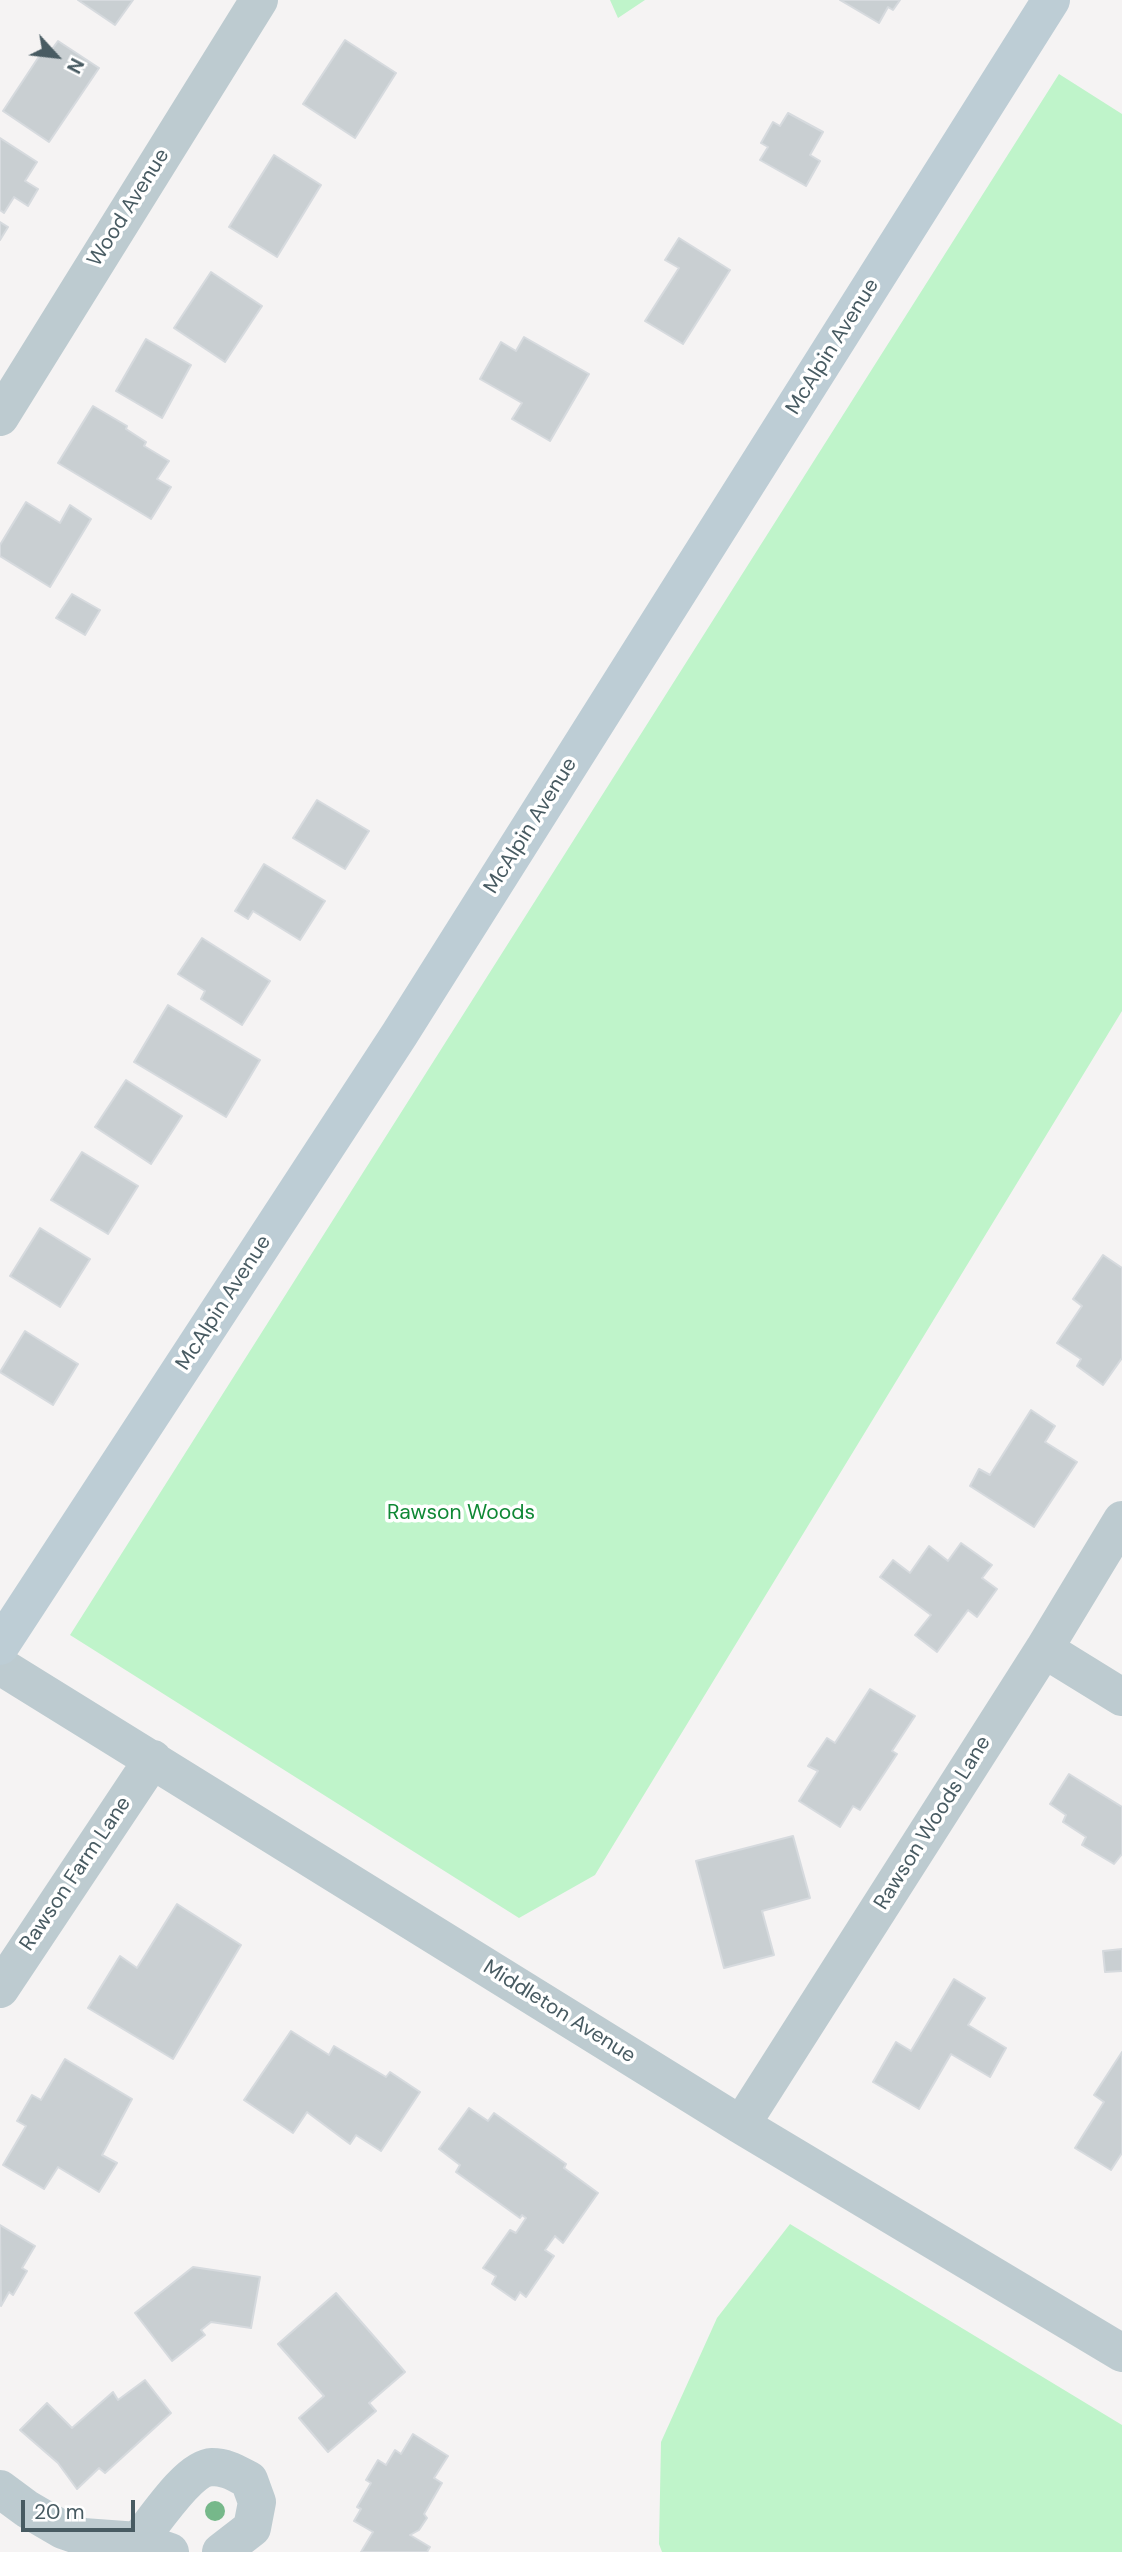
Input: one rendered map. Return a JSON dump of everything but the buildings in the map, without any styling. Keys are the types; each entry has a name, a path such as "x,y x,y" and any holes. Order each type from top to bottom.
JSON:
{"street":[{"name":"Wood Avenue","path":"0,416 259,0"},
{"name":"McAlpin Avenue","path":"0,1647 406,1024 1051,0"},
{"name":"Rawson Woods Lane","path":"741,2125 1044,1649 1122,1520"},
{"path":"1044,1649 1122,1697"},
{"name":"Middleton Avenue","path":"0,1666 741,2125 1122,2353"},
{"name":"Rawson Farm Lane","path":"0,1989 153,1759"},
{"path":"0,2489 63,2530 83,2537 154,2547 192,2476 209,2467 228,2469 249,2480 257,2502 252,2528 220,2552"}],"green space":[{"path":"610,0 645,0 618,18"},
{"name":"Rawson Woods","path":"1059,74 1122,114 1122,1011 595,1875 519,1918 70,1635"},
{"path":"790,2224 1122,2425 1122,2552 662,2552 659,2544 661,2442 717,2318"}]}
